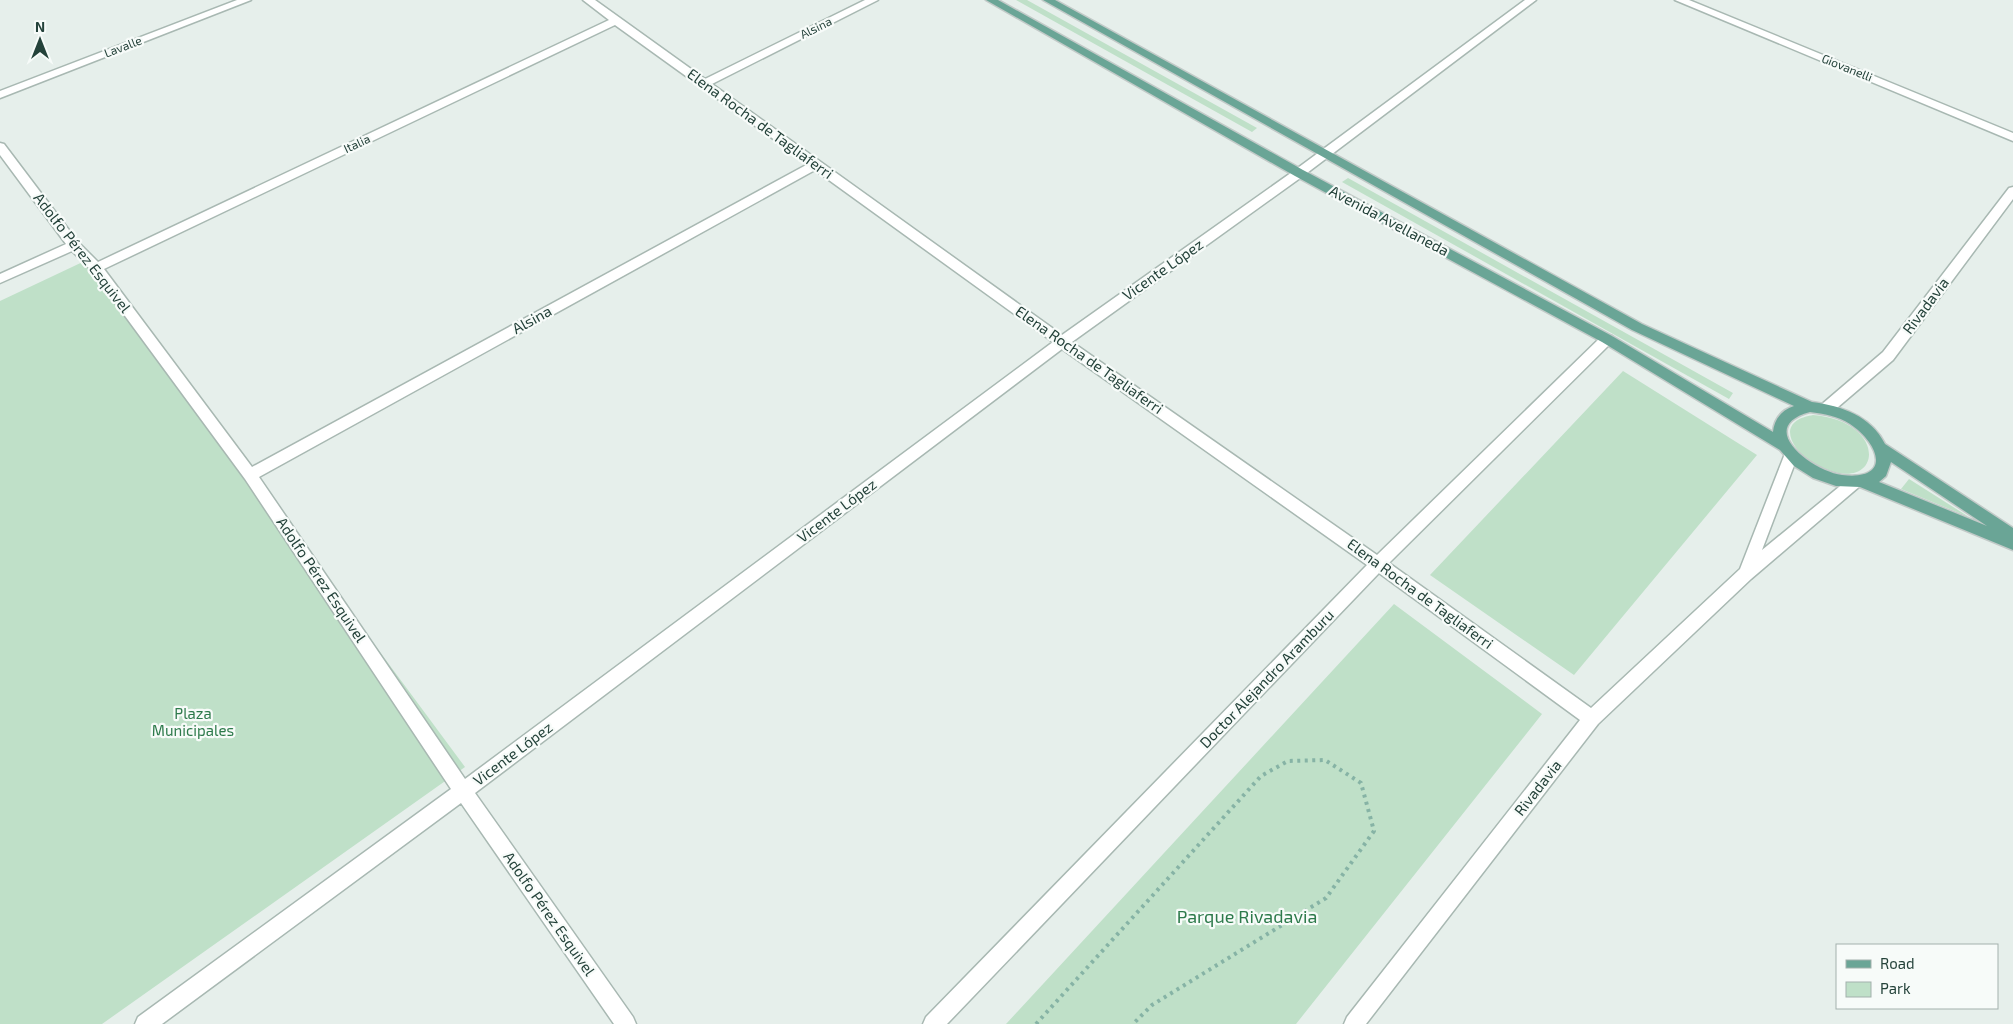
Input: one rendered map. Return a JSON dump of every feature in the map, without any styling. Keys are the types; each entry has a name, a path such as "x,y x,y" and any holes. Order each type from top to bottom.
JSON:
{"main road":[{"name":"Avenida Avellaneda","path":"991,0 1299,173 1607,339 1788,451"},
{"name":"Avenida Avellaneda","path":"1048,0 1637,327 1810,407"},
{"path":"2013,536 1882,449 1868,430 1856,420 1826,409 1810,407 1796,409 1786,415 1780,423 1780,434 1788,451 1809,470 1832,480 1859,482 2013,544"},
{"path":"1859,482 1878,475 1884,463 1882,449"}],"street":[{"name":"Lavalle","path":"0,94 246,0"},
{"name":"Elena Rocha de Tagliaferri","path":"588,0 706,83 815,165 1062,342 1378,564 1592,718"},
{"name":"Alsina","path":"706,83 873,0"},
{"name":"Vicente López","path":"145,1024 463,791 1062,342 1299,173 1531,0"},
{"name":"Giovanelli","path":"1680,0 2013,137"},
{"name":"Italia","path":"96,268 617,20"},
{"name":"Adolfo Pérez Esquivel","path":"0,147 74,244 96,268 250,475 463,791 626,1024"},
{"name":"Alsina","path":"250,475 815,165"},
{"name":"Rivadavia","path":"1826,409 1888,356 2013,191"},
{"path":"0,278 74,244"},
{"name":"Doctor Alejandro Aramburu","path":"933,1024 1378,564 1607,339"},
{"name":"Rivadavia","path":"1745,574 1788,451"},
{"name":"Rivadavia","path":"1354,1024 1592,718 1745,574 1859,482"}],"path":[{"path":"1036,1024 1261,776 1288,761 1324,760 1361,783 1374,831 1326,898 1152,1005 1134,1024"}],"green space":[{"path":"1016,0 1027,0 1257,128 1252,132"},
{"path":"1348,178 1733,393 1729,399 1342,182"},
{"name":"Plaza Municipales","path":"89,259 465,767 102,1024 0,1024 0,301"},
{"path":"1623,371 1757,455 1574,675 1430,575"},
{"path":"1813,415 1840,421 1857,431 1867,444 1869,457 1863,468 1851,473 1833,472 1809,460 1799,451 1790,436 1791,428 1798,420"},
{"path":"1909,479 1969,517 1901,489"},
{"name":"Parque Rivadavia","path":"1394,604 1542,714 1296,1024 1006,1024"}]}
